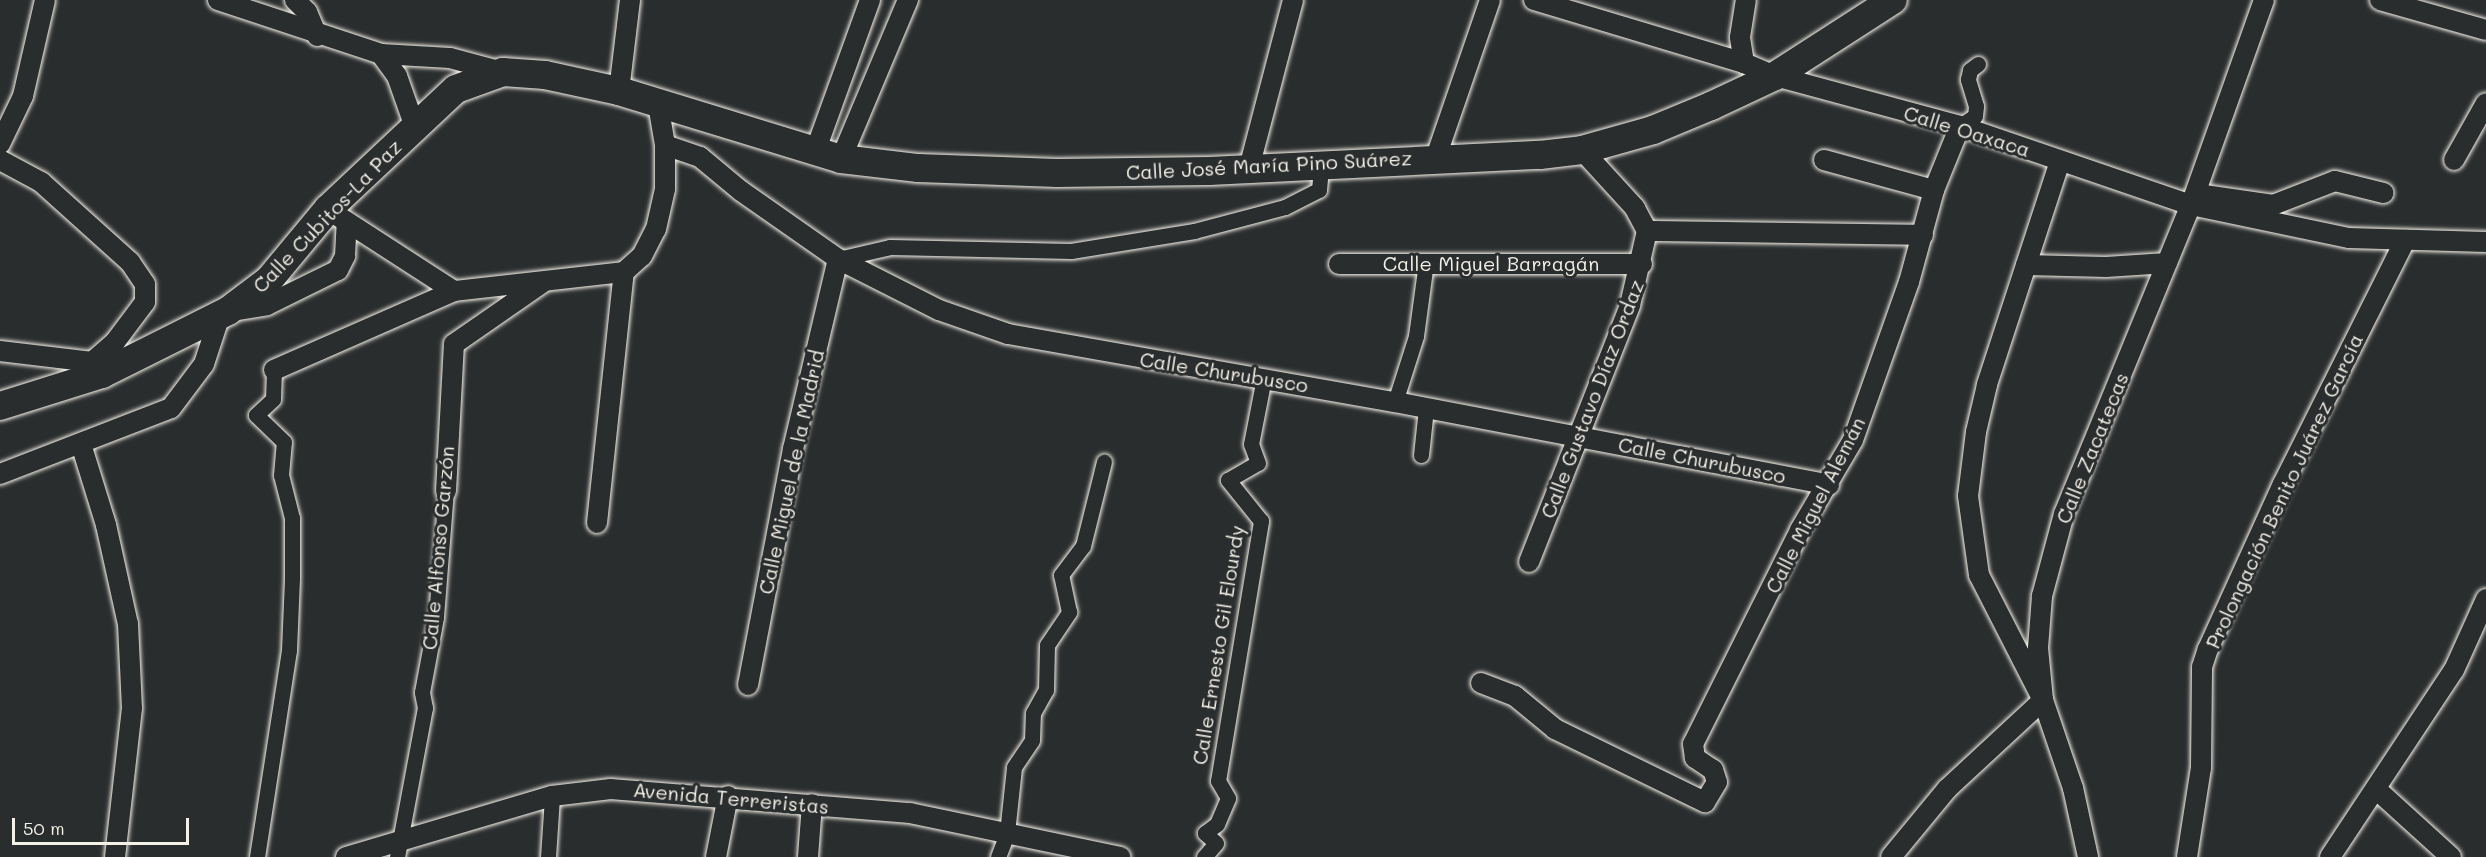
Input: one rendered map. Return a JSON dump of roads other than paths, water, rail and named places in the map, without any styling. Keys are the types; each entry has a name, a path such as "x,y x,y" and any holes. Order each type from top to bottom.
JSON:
{"main road":[{"name":"Calle José María Pino Suárez","path":"619,91 828,155 918,168 1057,173 1249,168 1321,166 1436,157 1582,150 1653,130 1775,76 1893,0"},
{"name":"Calle Cubitos-La Paz","path":"0,406 29,398 224,313 269,280 338,215 415,127 456,89 503,72 545,75 619,91"}],"street":[{"path":"0,144 23,96 45,0"},
{"path":"218,0 317,36 381,54 450,58 503,72"},
{"path":"295,0 307,12 317,36"},
{"path":"619,91 630,0"},
{"path":"828,155 870,0"},
{"path":"828,155 908,0"},
{"path":"1249,168 1293,0"},
{"path":"1436,157 1490,0"},
{"name":"Calle Oaxaca","path":"1534,0 1744,63 1775,76 1960,126 2060,161 2193,199 2349,238 2486,242"},
{"path":"1744,63 1740,37 1746,0"},
{"name":"Calle Zacatecas","path":"2043,700 2038,648 2042,596 2064,514 2193,199 2264,0"},
{"path":"2380,0 2486,30"},
{"path":"381,54 397,76 415,127"},
{"name":"Calle Miguel Alemán","path":"1481,683 1515,696 1555,729 1705,802 1716,782 1713,770 1695,758 1693,744 1800,530 1829,485 1853,440 1923,235 1934,190 1960,126 1975,116 1976,106 1968,79 1970,70 1978,64"},
{"path":"2454,160 2486,103"},
{"path":"257,857 289,650 292,577 292,518 281,475 284,442 256,415 273,399 274,370 454,291 624,272 642,256 656,229 665,189 665,145 658,104"},
{"name":"Calle Churubusco","path":"665,145 700,157 741,191 838,259 939,310 1008,334 1225,375 1264,378 1582,436 1829,485"},
{"path":"1582,150 1635,208 1647,231 1923,235"},
{"path":"0,160 41,182 130,262 145,284 145,302 97,368 0,351"},
{"path":"1824,160 1934,190"},
{"path":"2060,161 1987,385 1974,442 1968,496 1971,536 1979,575 2043,700 2073,788 2088,857"},
{"path":"838,259 890,248 1071,251 1194,231 1285,207 1319,190 1321,166"},
{"path":"2193,199 2273,205 2335,181 2384,192"},
{"path":"338,215 454,291"},
{"path":"0,474 171,408 204,364 224,313 267,305 338,270 345,256 338,215"},
{"name":"Calle Gustavo Díaz Ordaz","path":"1529,562 1582,436 1642,264 1647,231"},
{"name":"Prolongación Benito Juárez García","path":"2187,857 2201,768 2202,667 2208,649 2283,484 2405,240"},
{"name":"Calle Miguel de la Madrid","path":"748,685 793,449 838,259"},
{"path":"1395,402 1416,336 1426,262"},
{"name":"Calle Miguel Barragán","path":"1339,264 1426,262 1472,266 1642,264"},
{"path":"2026,266 2106,267 2167,263"},
{"path":"597,523 624,272"},
{"name":"Calle Alfonso Garzón","path":"398,849 425,708 422,692 436,617 454,344 543,282"},
{"name":"Calle Ernesto Gil Elourdy","path":"1204,857 1216,843 1205,833 1217,824 1228,798 1218,781 1261,521 1228,480 1258,464 1251,444 1264,378"},
{"path":"0,421 29,398"},
{"path":"1421,455 1426,408"},
{"path":"81,444 106,525 128,624 132,708 115,857"},
{"path":"998,857 1006,833 1014,767 1032,740 1033,713 1046,690 1047,645 1069,612 1060,576 1083,546 1104,462"},
{"path":"2330,857 2454,670 2486,599"},
{"path":"1891,857 1947,789 2043,700"},
{"name":"Avenida Terreristas","path":"346,857 398,849 552,796 611,789 728,796 910,813 1120,857"},
{"path":"2376,789 2451,857"},
{"path":"548,857 552,796"},
{"path":"716,857 728,796"},
{"path":"808,857 812,804"}]}
